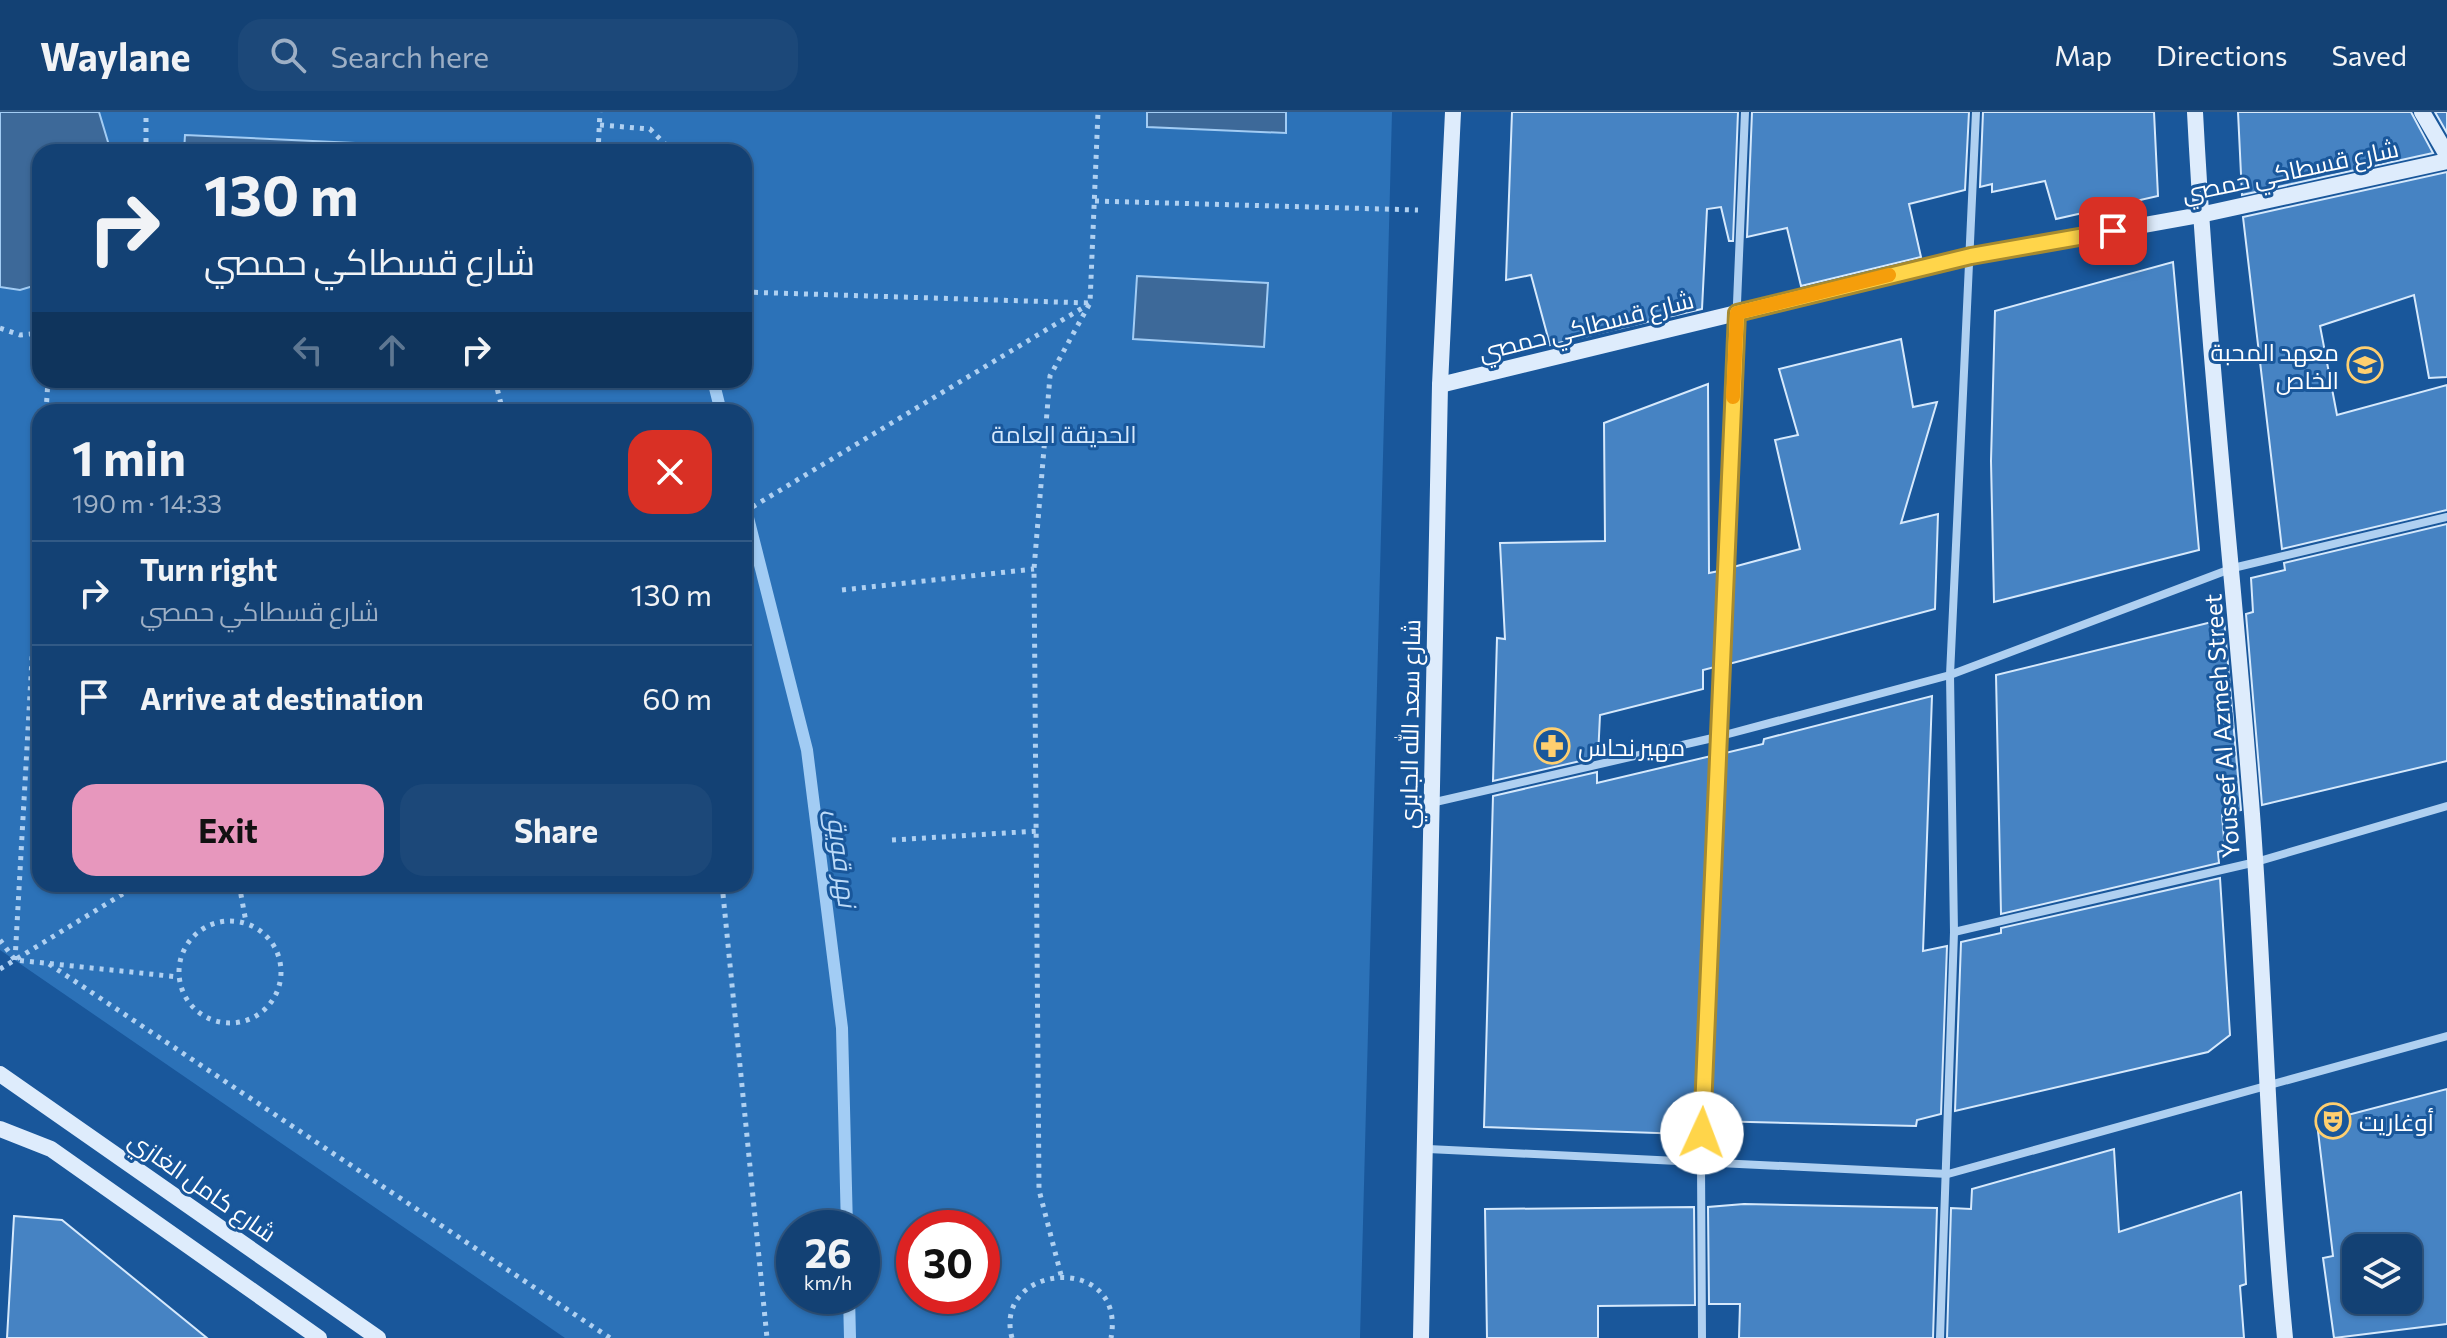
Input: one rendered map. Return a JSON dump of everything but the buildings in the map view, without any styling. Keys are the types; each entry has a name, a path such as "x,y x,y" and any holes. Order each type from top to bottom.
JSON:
{"main road":[{"name":"شارع سعد الله الجابري","path":"1421,1338 1428,1149 1431,803 1440,385 1453,112"},
{"name":"Youssef Al Azmeh Street","path":"2195,112 2205,295 2233,568 2256,862 2285,1338"},
{"path":"2422,112 2447,155"},
{"name":"شارع قسطاكي حمصي","path":"1440,385 1971,256 2200,215 2447,161"},
{"name":"شارع كامل الغازي","path":"0,1074 378,1338"},
{"path":"0,1129 51,1149 319,1338"}],"street":[{"path":"1702,1338 1701,1163 1745,112"},
{"path":"1940,1338 1954,932 1950,675 1976,112"},
{"path":"1431,803 1717,737 1950,675 2233,568 2447,517"},
{"path":"1954,932 2256,862 2447,806"},
{"path":"1428,1149 1948,1174 2447,1036"}],"path":[{"path":"146,112 146,144"},
{"path":"599,144 600,112"},
{"path":"1061,1275 1039,1190 1034,569 1050,376 1090,303 1098,112"},
{"path":"600,125 650,129 665,144"},
{"path":"1095,201 1450,212"},
{"path":"752,292 1090,303"},
{"path":"752,507 1090,303"},
{"path":"0,328 20,335 32,334"},
{"path":"842,590 1034,569"},
{"path":"15,960 32,659"},
{"path":"892,840 1038,831"},
{"path":"0,969 126,892"},
{"path":"240,892 246,923"},
{"path":"723,892 767,1338"},
{"path":"214,923 246,923 272,942 282,973 279,989 258,1015 225,1023 208,1018 184,994 179,977 183,952 199,931 214,923"},
{"path":"0,940 15,960 179,977"},
{"path":"49,964 610,1338"},
{"path":"1012,1338 1012,1315 1019,1299 1038,1282 1061,1275 1077,1278 1104,1297 1111,1312 1111,1338"}],"green space":[{"name":"الحديقة العامة","path":"0,112 1392,112 1360,1338 565,1338 0,950"}],"shaded area":[{"path":"0,112 99,112 109,144 32,144 32,286 20,290 0,287"},
{"path":"1147,112 1286,112 1286,133 1147,127"},
{"path":"185,135 377,144 184,144"},
{"path":"1137,276 1268,283 1264,347 1133,339"}],"waterway":[{"name":"نهر قويق","path":"715,388 719,404"},
{"name":"نهر قويق","path":"752,533 807,750 842,1028 847,1210"},
{"name":"نهر قويق","path":"849,1314 850,1338"}],"slow traffic":[{"path":"1733,397 1737,313 1889,275"}],"place":[{"name":"معهد المحبة الخاص","path":"2365,365"},
{"name":"مهير نحاس","path":"1552,746"},
{"name":"أوغاريت","path":"2333,1121"}],"route":[{"path":"1702,1133 1737,313 1971,256 2113,231"}]}
